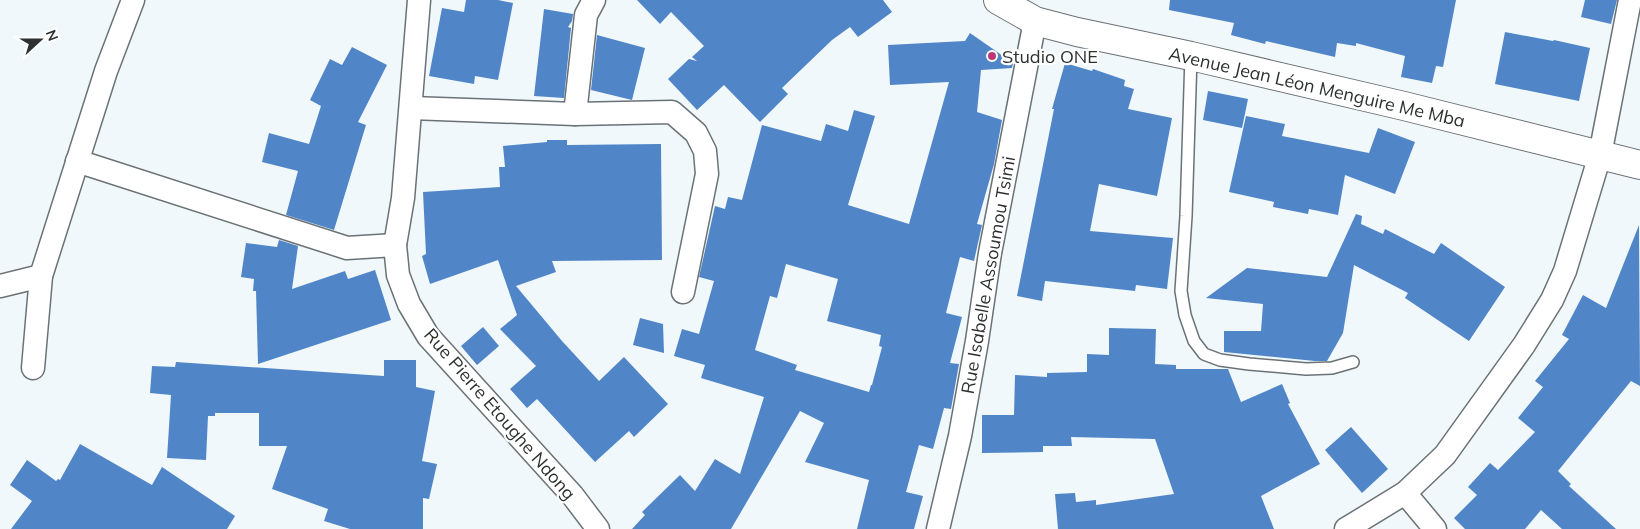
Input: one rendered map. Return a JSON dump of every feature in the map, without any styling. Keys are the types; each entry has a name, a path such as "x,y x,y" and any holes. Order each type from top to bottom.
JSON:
{"main road":[{"name":"Avenue Jean Léon Menguire Me Mba","path":"998,0 1035,21 1119,42 1191,56 1404,106 1640,165"}],"street":[{"path":"33,368 41,276 106,71 133,0"},
{"name":"Rue Pierre Etoughe Ndong","path":"419,0 403,198 395,245 398,275 409,304 428,336 573,496 598,529"},
{"path":"576,114 586,15 594,0"},
{"path":"1346,529 1405,493 1445,454 1524,344 1552,300 1565,271 1600,155 1630,0"},
{"name":"Rue Isabelle Assoumou Tsimi","path":"938,529 960,436 990,253 1035,21"},
{"path":"411,108 576,114 672,112 696,133 705,151 707,174 683,292"},
{"path":"77,161 347,248 395,245"},
{"path":"0,286 41,276"},
{"path":"1405,493 1435,529"}],"lane":[{"path":"1191,56 1186,216 1181,291 1184,314 1194,341 1204,354 1220,360 1249,364 1306,369 1332,368 1353,362"}],"building":[{"path":"466,0 498,0 513,3 498,80 475,76 474,84 429,76 442,8 464,12"},
{"path":"637,0 883,0 892,12 858,37 850,27 832,40 782,88 788,94 760,122 724,85 697,110 668,79 689,59 697,61 692,57 704,46 671,12 660,24"},
{"path":"1170,0 1456,0 1443,67 1436,66 1432,83 1401,77 1405,56 1356,43 1356,46 1337,43 1335,57 1266,41 1265,44 1231,35 1234,23 1169,10"},
{"path":"1585,0 1617,0 1611,24 1581,17"},
{"path":"544,9 573,14 572,21 568,27 571,28 564,98 534,96"},
{"path":"1505,32 1590,48 1579,101 1495,84"},
{"path":"970,33 1013,63 1012,68 981,70 977,112 1002,120 994,164 977,224 982,225 974,261 960,257 946,313 962,317 950,363 959,364 951,409 944,408 933,449 919,445 906,492 923,496 914,529 857,529 869,480 805,462 824,423 800,411 731,529 632,529 645,515 642,512 680,475 695,491 715,459 740,474 764,397 701,378 705,365 674,356 682,329 699,334 714,281 699,277 715,206 725,209 728,197 742,200 762,125 821,141 826,124 848,131 854,110 875,116 848,205 909,224 949,82 890,85 888,45 965,41","holes":["786,264 838,279 827,321 881,335 879,346 882,347 869,392 795,370 797,365 755,350 770,296 777,298"]},
{"path":"597,35 645,48 632,100 591,90"},
{"path":"352,47 387,65 358,122 366,125 334,230 286,215 298,171 262,162 269,133 309,144 321,106 310,100 330,59 342,65"},
{"path":"1065,63 1092,71 1093,69 1125,80 1124,86 1134,89 1128,109 1172,118 1157,196 1099,184 1090,231 1173,238 1167,289 1136,285 1135,291 1045,281 1042,301 1017,296 1054,109 1052,109"},
{"path":"1208,91 1248,99 1242,128 1203,120"},
{"path":"1246,116 1285,124 1282,136 1369,153 1378,128 1415,142 1395,194 1345,175 1338,215 1309,209 1308,214 1273,207 1274,202 1229,192"},
{"path":"547,140 567,140 567,145 661,144 662,260 552,261 556,272 516,286 562,341 599,381 624,357 668,404 634,437 629,431 595,462 537,399 527,408 510,389 536,366 500,329 517,315 498,260 430,284 422,256 426,254 423,192 500,187 499,167 505,167 503,146 547,142"},
{"path":"1356,214 1362,216 1361,224 1383,234 1385,229 1434,254 1441,243 1505,287 1469,341 1405,298 1408,293 1354,265 1343,333 1327,361 1224,352 1224,331 1261,331 1263,304 1206,298 1247,268 1327,277"},
{"path":"1639,225 1640,386 1631,381 1558,471 1571,484 1569,486 1616,529 1562,529 1541,510 1525,529 1465,529 1454,518 1477,495 1468,487 1490,463 1498,470 1535,432 1518,418 1543,387 1535,381 1569,339 1562,335 1583,295 1606,308"},
{"path":"279,240 298,246 292,289 345,271 348,279 375,270 391,320 258,364 256,291 253,291 254,279 241,277 246,243 277,247"},
{"path":"640,318 663,324 664,353 633,345"},
{"path":"483,327 499,346 477,365 461,346"},
{"path":"1109,328 1156,329 1155,364 1176,365 1176,369 1228,369 1241,402 1282,384 1290,403 1288,404 1320,464 1261,496 1274,529 1058,529 1055,494 1075,493 1076,502 1096,500 1096,505 1174,494 1155,439 1071,437 1072,446 1043,446 1043,452 982,453 982,415 1014,415 1015,375 1047,377 1047,373 1087,372 1087,354 1109,355"},
{"path":"384,360 416,360 416,387 435,391 422,461 437,464 429,499 423,498 423,529 350,529 324,521 328,509 272,489 287,446 259,446 259,413 215,413 215,416 208,416 206,460 167,458 171,395 150,393 152,366 175,367 176,362 384,376"},
{"path":"1351,427 1388,469 1362,493 1325,450"},
{"path":"80,444 152,485 162,467 235,516 227,529 11,529 32,501 10,485 27,460 56,481 60,480"}],"place":[{"name":"Studio ONE","path":"992,56"}]}
